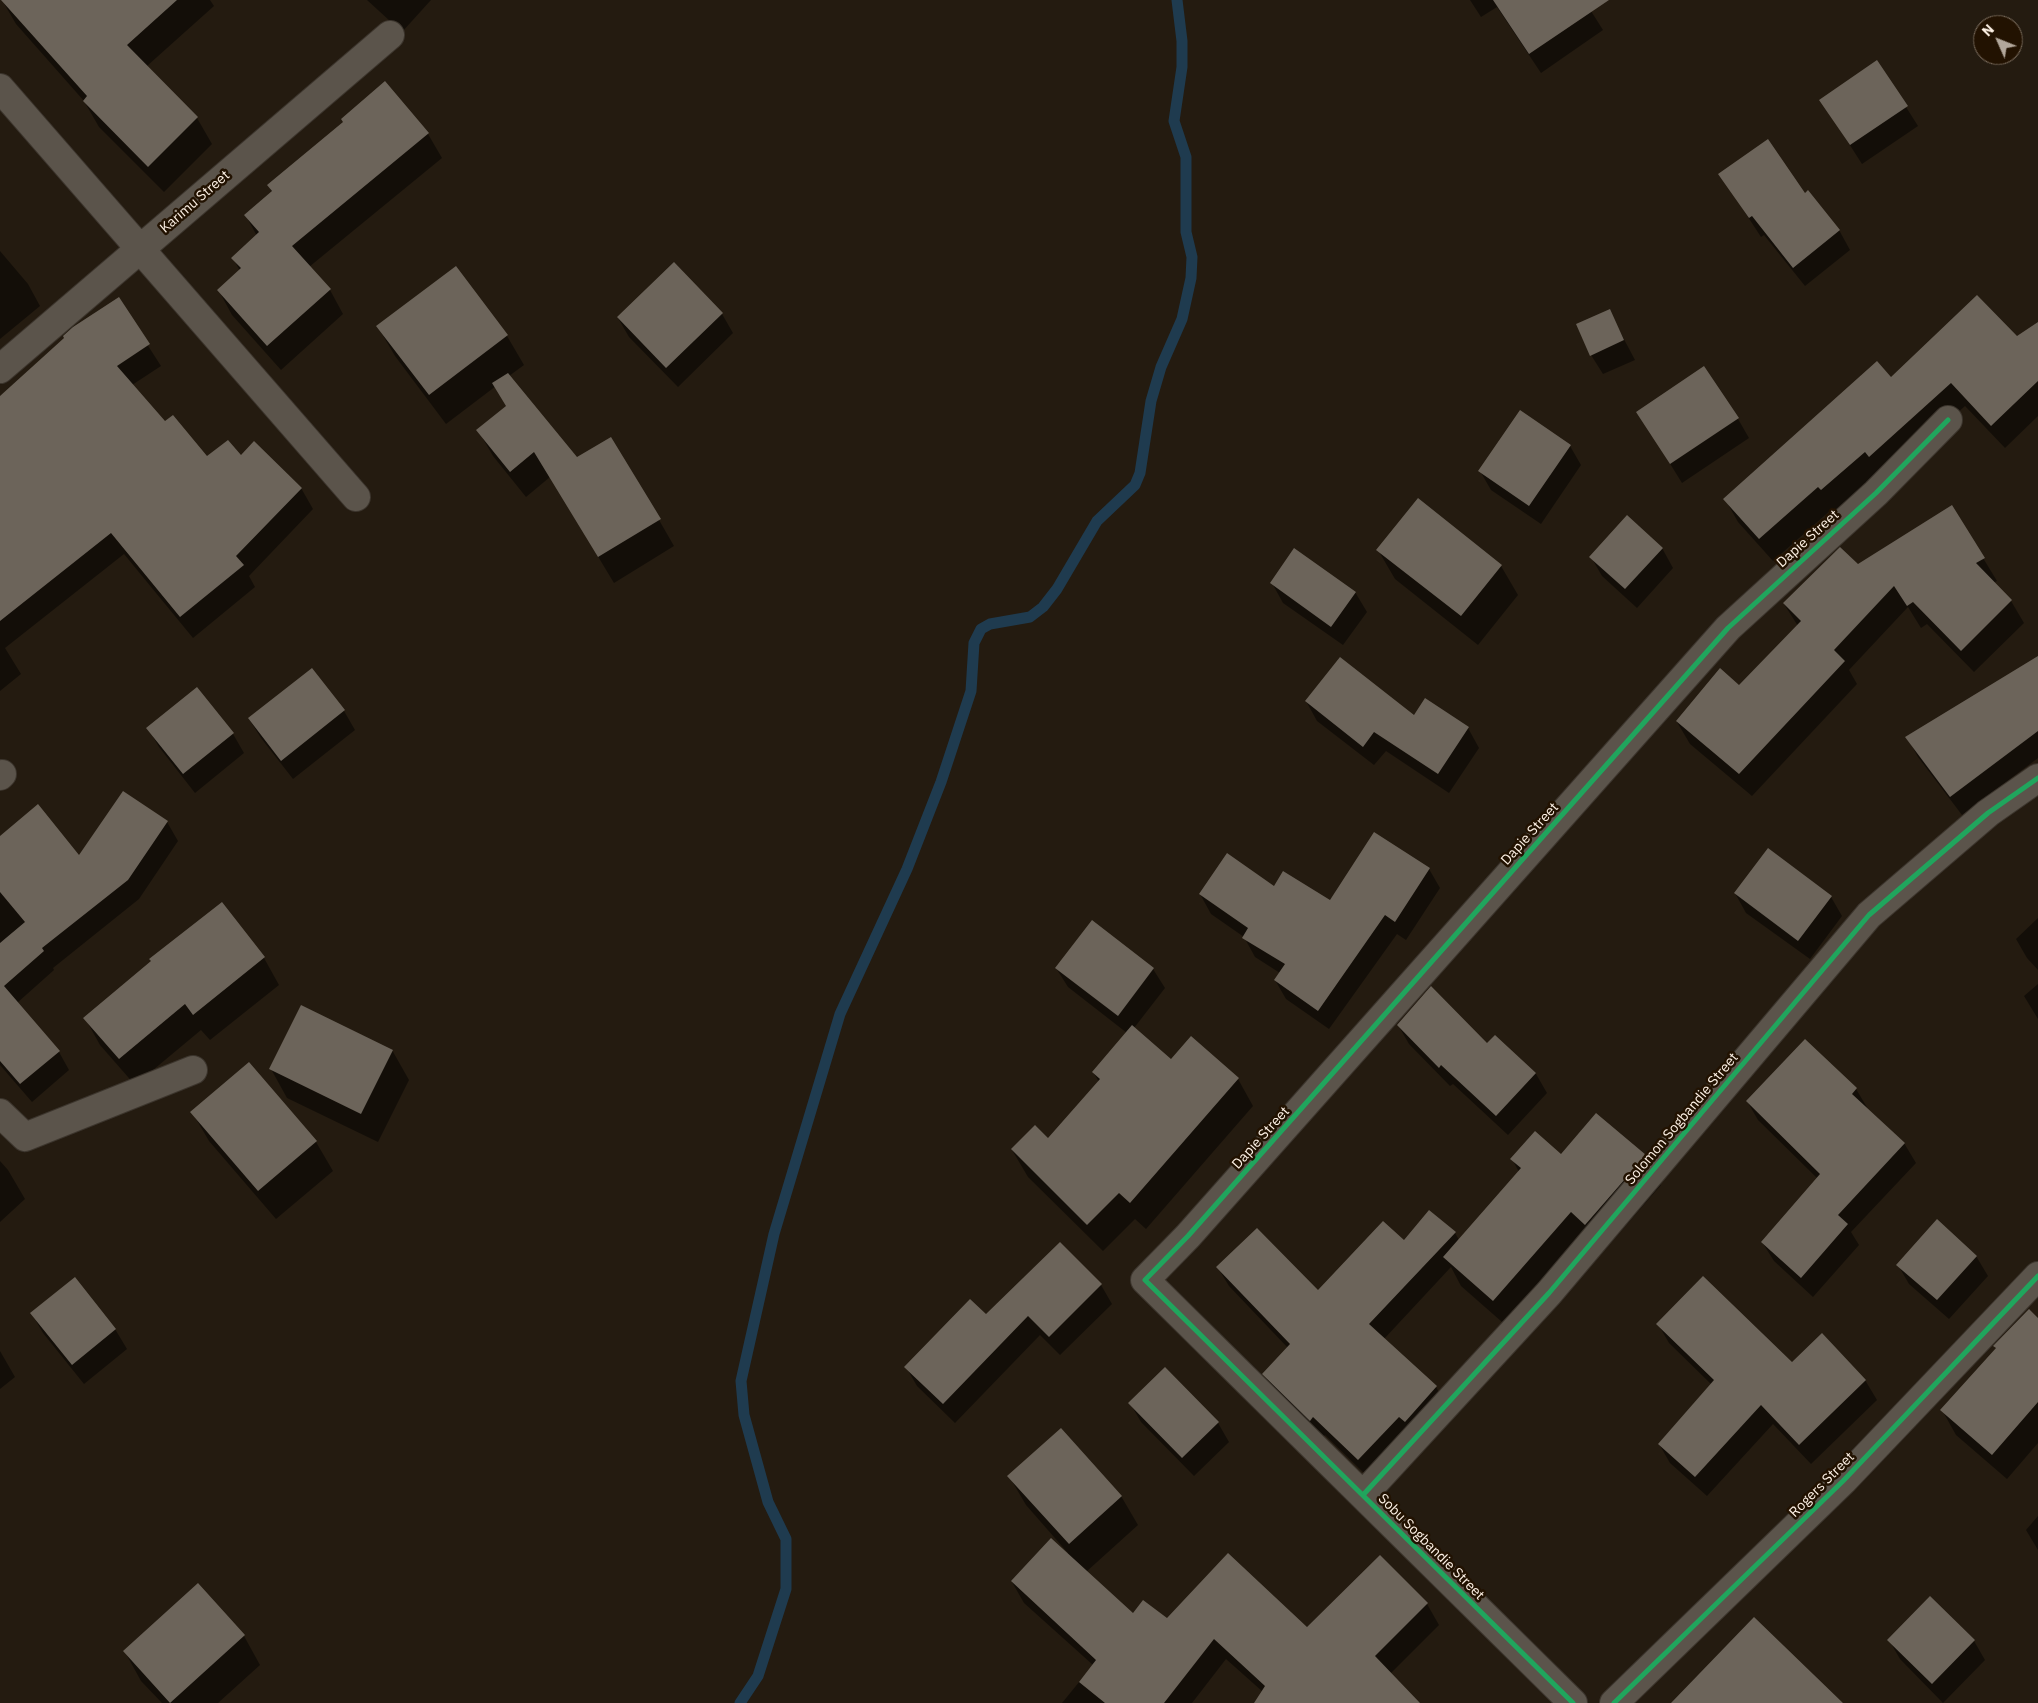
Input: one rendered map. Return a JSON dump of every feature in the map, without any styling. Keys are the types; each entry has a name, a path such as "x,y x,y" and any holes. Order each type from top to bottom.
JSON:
{"street":[{"name":"Karimu Street","path":"0,369 390,34"},
{"path":"0,88 356,497"},
{"name":"Dapie Street","path":"1145,1280 1235,1184 1728,628 1876,493 1948,420"},
{"name":"Solomon Sogbandie Street","path":"1363,1496 1549,1293 1869,915 1988,813 2038,778"},
{"path":"0,1113 25,1137 193,1070"},
{"name":"Rogers Street","path":"1614,1703 1843,1481 2038,1276"},
{"name":"Sobu Sogbandie Street","path":"1145,1280 1573,1703"}],"building":[{"path":"1,0 177,0 127,45 198,117 148,167 83,101 87,96"},
{"path":"1493,0 1609,0 1529,54"},
{"path":"1877,60 1908,106 1850,145 1819,100"},
{"path":"385,81 429,133 292,246 331,289 267,346 217,290 241,268 231,258 259,232 244,215 272,191 267,185 343,122 341,119"},
{"path":"1768,139 1805,193 1808,190 1840,230 1793,268 1752,216 1749,218 1718,174"},
{"path":"674,262 723,313 666,368 617,317"},
{"path":"456,266 508,335 429,395 376,326"},
{"path":"1977,295 2017,336 2038,322 2038,381 1991,426 1951,383 1869,457 1865,452 1821,490 1818,487 1759,539 1723,499 1877,361 1891,377"},
{"path":"119,297 150,344 117,366 165,421 173,415 207,456 228,440 241,455 254,441 302,488 236,556 244,565 180,617 111,533 0,621 0,396 64,338 63,336 73,327"},
{"path":"1610,309 1624,340 1590,356 1576,324"},
{"path":"1704,366 1739,418 1670,464 1636,412"},
{"path":"508,373 577,457 611,437 661,519 598,557 534,452 510,472 476,430 506,406 492,383"},
{"path":"1520,410 1571,445 1529,506 1478,471"},
{"path":"1418,498 1502,565 1461,616 1376,550"},
{"path":"1952,505 1985,558 1976,563 2012,600 1961,651 1913,602 1907,606 1894,586 1834,650 1845,661 1739,774 1676,721 1720,668 1739,685 1801,621 1783,603 1840,547 1858,564"},
{"path":"1627,515 1663,548 1625,589 1589,557"},
{"path":"1294,548 1356,592 1331,627 1270,583"},
{"path":"2038,656 2038,731 1950,797 1905,737"},
{"path":"1340,657 1414,715 1425,698 1469,727 1438,774 1374,732 1363,747 1305,701"},
{"path":"312,668 345,710 281,761 248,718"},
{"path":"197,687 234,733 183,774 146,728"},
{"path":"123,791 168,821 128,880 42,948 44,951 4,986 60,1051 20,1084 0,1061 0,943 25,922 0,892 0,836 38,804 79,855"},
{"path":"1374,832 1430,868 1395,922 1385,915 1318,1011 1274,980 1285,964 1242,938 1248,928 1199,894 1227,853 1274,886 1283,871 1330,900"},
{"path":"1768,848 1832,896 1798,941 1734,893"},
{"path":"222,902 265,957 193,1015 185,1004 119,1059 83,1018 151,961 149,959"},
{"path":"1092,920 1154,968 1118,1016 1055,968"},
{"path":"1431,986 1487,1043 1495,1035 1536,1073 1496,1116 1441,1065 1439,1068 1397,1025"},
{"path":"301,1005 393,1050 361,1114 269,1069"},
{"path":"1132,1025 1171,1059 1191,1036 1239,1078 1130,1203 1119,1193 1087,1225 1011,1149 1035,1125 1048,1138 1100,1079 1092,1072"},
{"path":"1805,1039 1857,1088 1852,1094 1905,1143 1838,1215 1848,1224 1801,1278 1761,1242 1820,1174 1746,1101"},
{"path":"249,1062 317,1141 258,1191 190,1112"},
{"path":"1596,1113 1646,1155 1585,1225 1571,1212 1493,1301 1443,1257 1521,1168 1510,1159 1535,1131 1561,1154"},
{"path":"1429,1210 1456,1232 1369,1324 1437,1386 1405,1422 1399,1417 1358,1460 1313,1417 1310,1421 1262,1374 1290,1344 1216,1267 1257,1228 1318,1290 1383,1221 1404,1240"},
{"path":"1937,1219 1977,1256 1937,1300 1896,1265"},
{"path":"1060,1242 1102,1284 1049,1337 1028,1316 943,1404 904,1367 970,1299 986,1314"},
{"path":"1703,1276 1792,1362 1822,1333 1866,1380 1799,1445 1761,1405 1695,1477 1658,1444 1714,1380 1656,1324"},
{"path":"75,1277 116,1329 72,1365 30,1313"},
{"path":"2029,1309 2038,1318 2038,1402 1992,1455 1940,1410 1996,1348 1993,1346"},
{"path":"1165,1367 1219,1422 1182,1458 1128,1403"},
{"path":"1061,1428 1122,1496 1069,1544 1007,1476"},
{"path":"1051,1538 1133,1613 1143,1600 1167,1618 1228,1553 1307,1627 1380,1555 1428,1603 1375,1656 1420,1703 1254,1703 1265,1686 1214,1639 1164,1703 1105,1703 1079,1682 1096,1660 1011,1581"},
{"path":"198,1583 245,1635 170,1703 123,1651"},
{"path":"1930,1596 1975,1640 1932,1684 1887,1640"},
{"path":"1754,1617 1843,1703 1671,1703"}],"waterway":[{"path":"740,1703 758,1676 786,1589 786,1539 768,1502 744,1415 741,1381 774,1234 840,1014 907,869 941,782 971,691 974,643 981,629 990,624 1030,617 1043,607 1057,589 1097,521 1135,485 1140,473 1151,401 1161,367 1182,319 1191,278 1192,257 1186,232 1186,157 1174,121 1182,67 1182,41 1177,0"}],"cycle path":[{"path":"1573,1703 1145,1280 1188,1236 1728,628 1876,493 1948,420"},
{"path":"1363,1495 1549,1293 1869,915 1988,813 2038,778"},
{"path":"1614,1703 1843,1481 2038,1276"}]}
